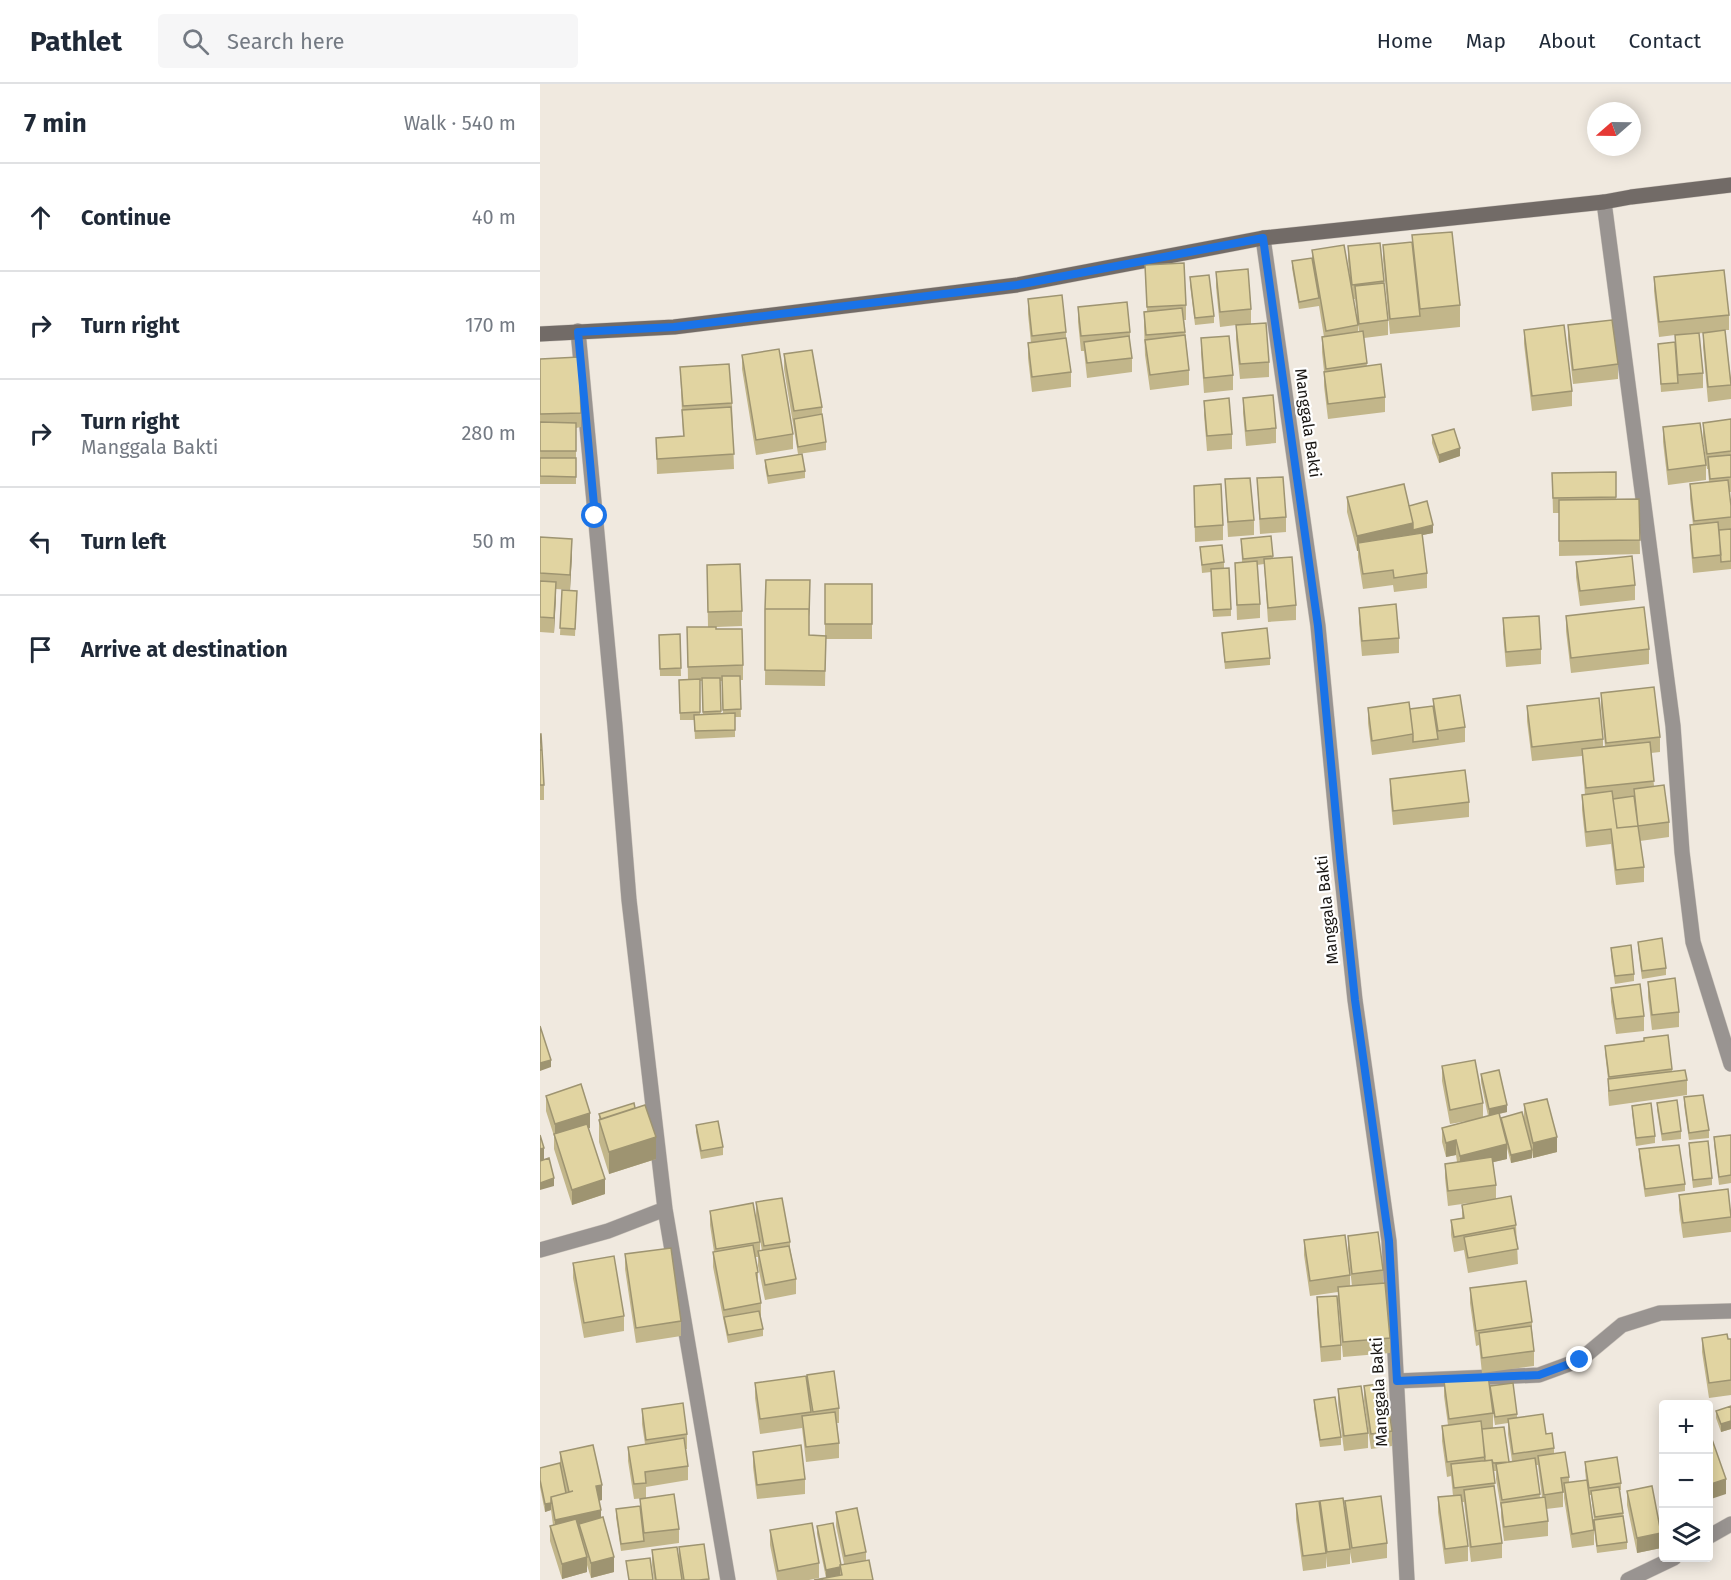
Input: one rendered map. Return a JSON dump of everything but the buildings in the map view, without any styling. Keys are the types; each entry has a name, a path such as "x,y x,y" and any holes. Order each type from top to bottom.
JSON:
{"street":[{"path":"540,334 674,327 1017,285 1263,238 1604,202 1731,185"},
{"path":"1604,202 1673,726 1682,852 1693,942 1731,1064"},
{"name":"Manggala Bakti","path":"1263,238 1318,626 1355,1000 1389,1241 1407,1580"},
{"path":"578,332 629,900 665,1209 728,1580"},
{"path":"540,1250 608,1231 665,1209"},
{"path":"1397,1381 1539,1375 1580,1360 1622,1325 1660,1313 1731,1311"},
{"path":"1713,1535 1731,1524"},
{"path":"1628,1580 1664,1562"}],"route":[{"path":"595,516 578,332 674,327 1017,285 1263,238 1318,626 1355,1000 1389,1241 1397,1381 1539,1375 1580,1360"}]}
